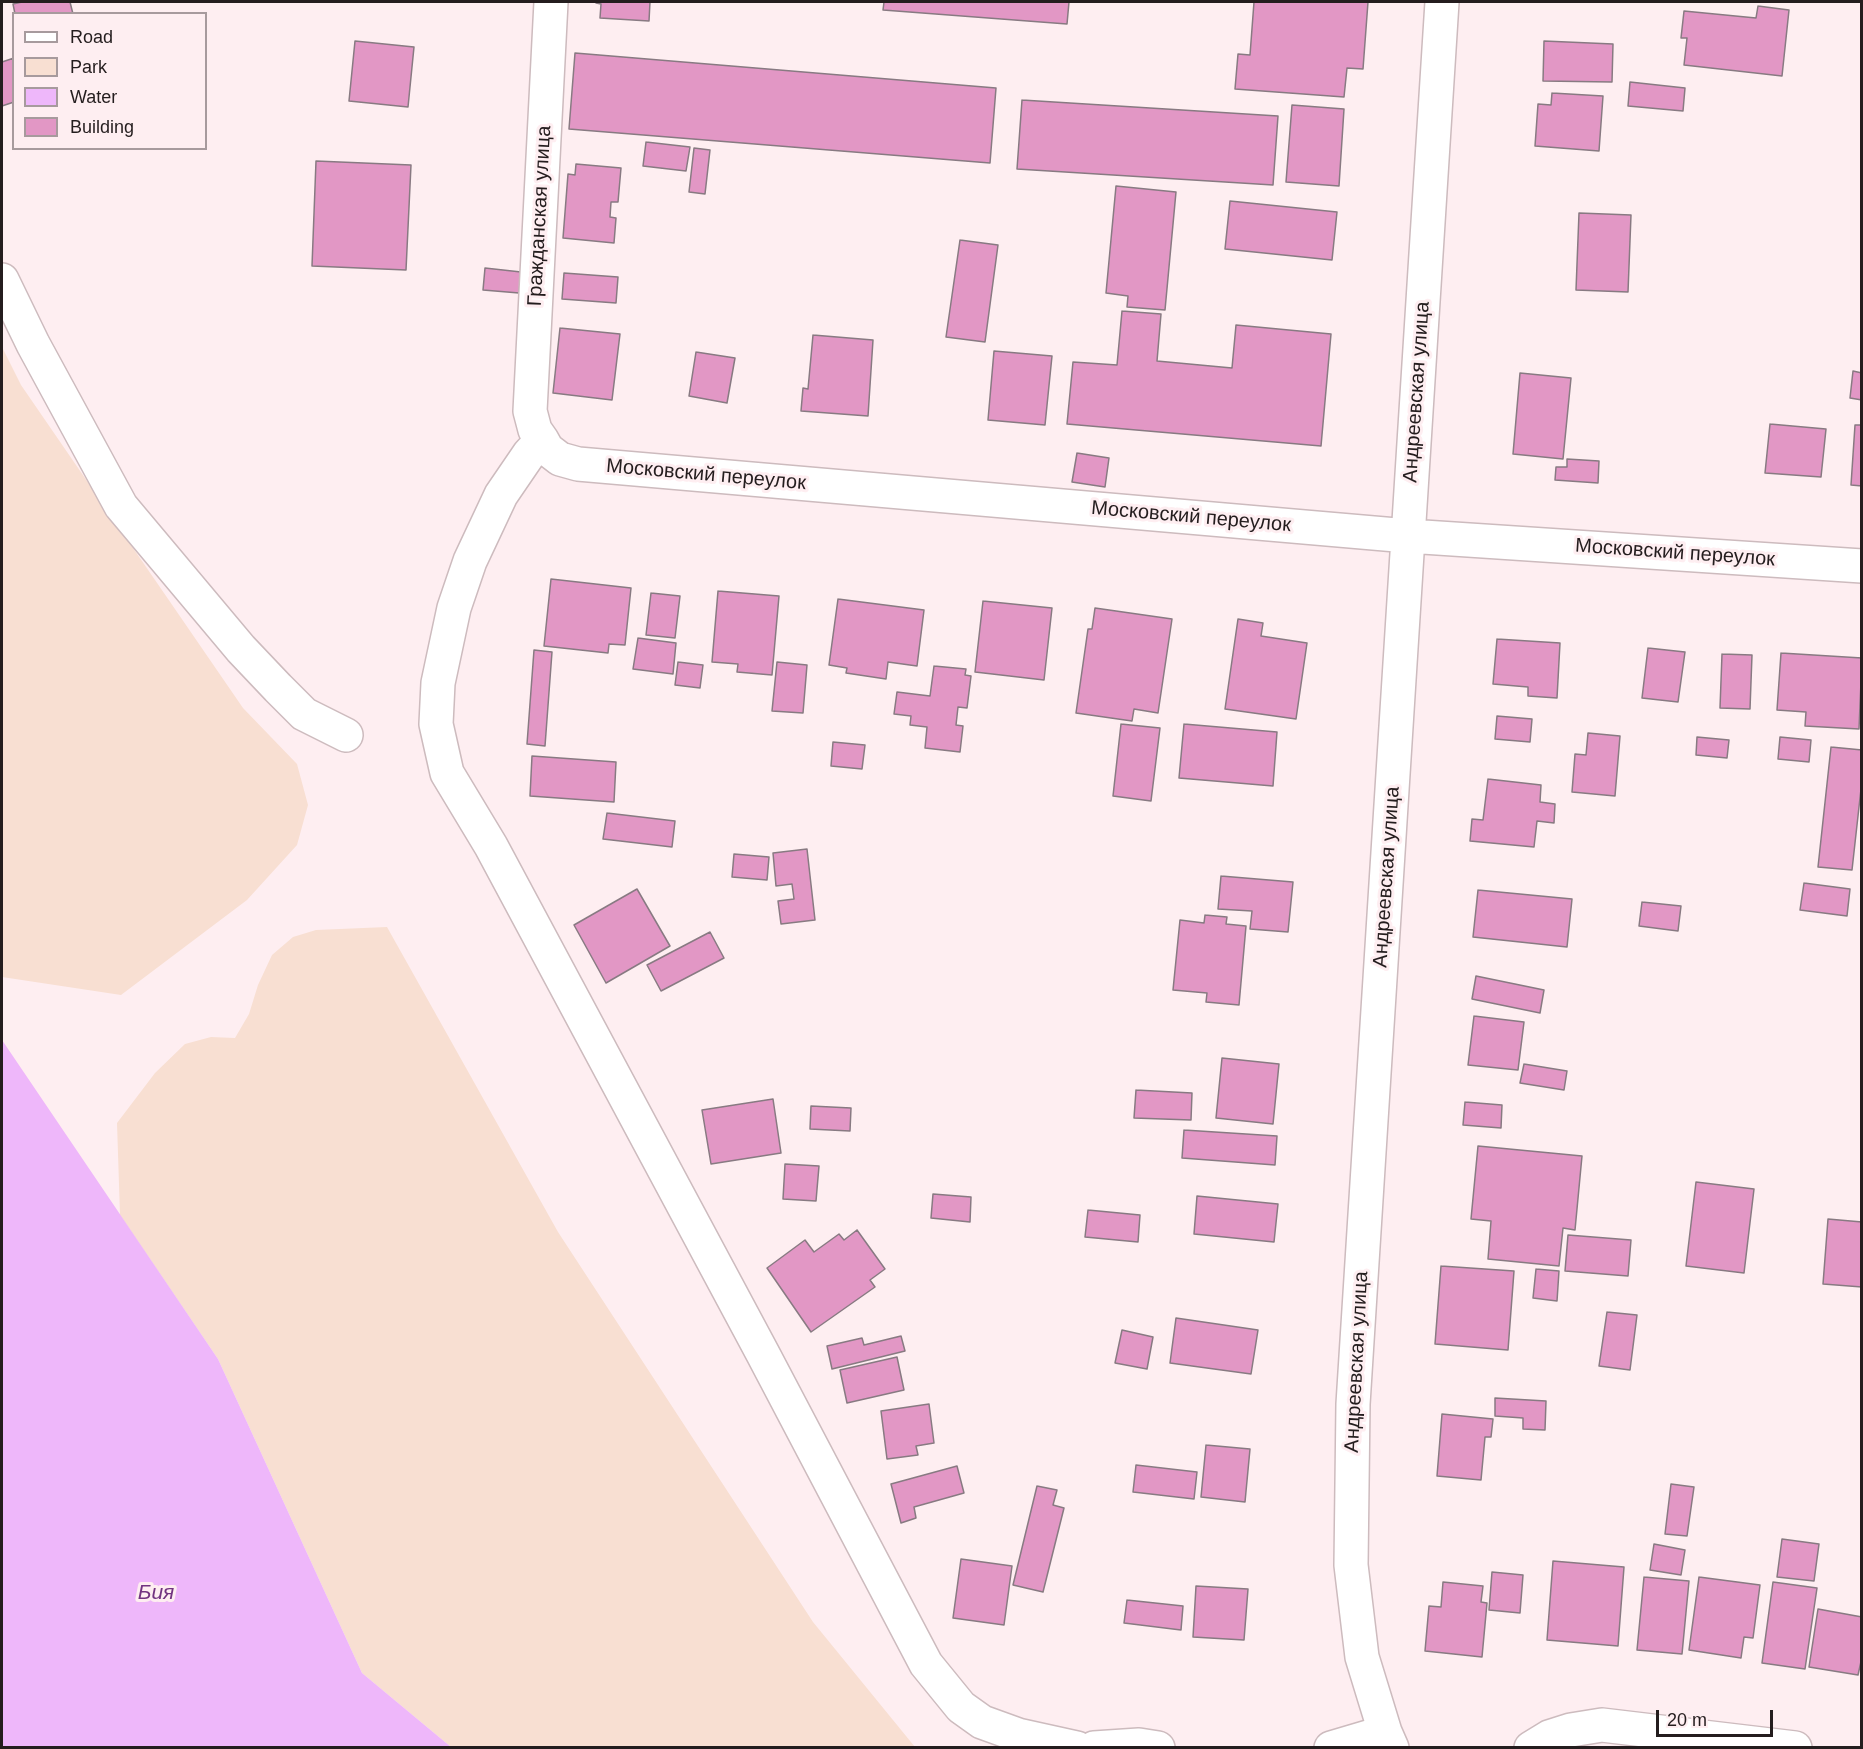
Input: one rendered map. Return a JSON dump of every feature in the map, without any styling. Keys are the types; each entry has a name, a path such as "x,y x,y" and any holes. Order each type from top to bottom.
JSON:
{"street":[{"name":"Гражданская улица","path":"538,435 530,411 551,2"},
{"name":"Андреевская улица","path":"1389,1740 1362,1657 1351,1565 1353,1404 1442,2"},
{"path":"2,280 33,344 121,506 241,648 278,688 304,714 346,735"},
{"name":"Московский переулок","path":"538,435 547,449 560,459 578,464 1408,536 1862,566"},
{"path":"538,435 501,495 470,561 454,608 438,682 436,724 447,773 491,846 769,1364 926,1664 961,1707 982,1722 1018,1734 1077,1748"},
{"path":"1531,1748 1549,1737 1571,1730 1602,1725 1795,1748"},
{"path":"1331,1748 1389,1740"},
{"path":"1094,1748 1139,1745 1158,1748"}],"green space":[{"path":"2,347 21,385 243,708 297,764 308,805 297,845 247,900 121,995 2,977"},
{"path":"387,927 558,1232 813,1622 915,1747 451,1747 362,1673 218,1359 120,1215 117,1123 155,1073 185,1044 211,1037 235,1038 249,1014 258,985 272,955 293,937 316,930"}],"water":[{"name":"Бия","path":"2,1040 218,1359 362,1673 451,1747 2,1747"}],"building":[{"path":"70,2 72,12 15,12 13,4"},
{"path":"596,2 650,2 649,21 600,18 601,4"},
{"path":"884,2 1069,2 1067,24 883,10"},
{"path":"1254,2 1368,2 1363,69 1347,68 1344,97 1235,89 1238,54 1250,55"},
{"path":"1758,6 1789,10 1782,76 1684,65 1687,38 1681,38 1684,11 1756,18"},
{"path":"355,41 414,47 408,107 349,101"},
{"path":"1544,41 1613,44 1612,82 1543,81"},
{"path":"575,53 996,88 990,163 569,129"},
{"path":"12,59 12,103 2,106 2,62"},
{"path":"1630,82 1685,88 1683,111 1628,106"},
{"path":"1552,93 1603,96 1599,151 1535,146 1538,104 1551,105"},
{"path":"1022,100 1278,116 1273,185 1017,169"},
{"path":"1292,105 1344,109 1339,186 1286,182"},
{"path":"646,142 690,147 686,171 643,166"},
{"path":"694,148 710,150 705,194 689,192"},
{"path":"316,161 411,165 406,270 312,266"},
{"path":"576,164 621,168 618,202 611,202 610,217 616,218 614,243 563,238 568,174 575,175"},
{"path":"1116,186 1176,192 1165,310 1127,307 1128,296 1106,293"},
{"path":"1230,201 1337,212 1332,260 1225,249"},
{"path":"1579,213 1631,215 1628,292 1576,290"},
{"path":"960,240 998,245 985,342 946,337"},
{"path":"485,268 521,272 519,293 483,290"},
{"path":"564,273 618,277 616,303 562,299"},
{"path":"1122,311 1161,314 1157,361 1232,368 1236,325 1331,334 1321,446 1067,424 1073,362 1117,365"},
{"path":"560,328 620,334 612,400 553,393"},
{"path":"813,335 873,340 868,416 801,411 803,388 808,389"},
{"path":"994,351 1052,356 1045,425 988,420"},
{"path":"696,352 735,358 727,403 689,396"},
{"path":"1853,371 1862,373 1862,400 1850,398"},
{"path":"1520,373 1571,378 1563,459 1513,454"},
{"path":"1770,424 1826,429 1821,477 1765,473"},
{"path":"1855,425 1862,425 1862,486 1851,485"},
{"path":"1077,453 1109,458 1105,487 1072,482"},
{"path":"1567,459 1599,461 1598,483 1555,480 1556,467 1567,467"},
{"path":"551,579 631,588 625,645 609,644 608,653 544,646"},
{"path":"718,591 779,596 772,675 737,672 738,664 712,662"},
{"path":"651,593 680,596 675,638 646,635"},
{"path":"838,599 924,610 917,666 888,662 886,679 846,673 847,668 829,665"},
{"path":"983,601 1052,608 1044,680 975,672"},
{"path":"1095,608 1172,619 1158,713 1134,709 1132,721 1076,713 1088,629 1092,629"},
{"path":"1238,619 1263,623 1261,636 1307,643 1296,719 1225,709"},
{"path":"638,638 676,643 673,674 633,669"},
{"path":"1497,639 1560,643 1557,698 1528,696 1528,687 1493,684"},
{"path":"1648,648 1685,652 1678,702 1642,698"},
{"path":"534,650 552,652 545,746 527,744"},
{"path":"1781,653 1862,658 1859,729 1805,726 1806,712 1777,710"},
{"path":"1722,654 1752,655 1750,709 1720,708"},
{"path":"678,662 703,665 700,688 675,685"},
{"path":"777,662 807,665 803,713 772,711"},
{"path":"934,666 966,669 965,675 971,676 967,708 958,707 956,725 963,726 960,752 925,748 927,727 910,725 911,716 894,714 897,692 930,696"},
{"path":"1497,716 1532,719 1530,742 1495,739"},
{"path":"1121,724 1160,728 1151,801 1113,796"},
{"path":"1184,724 1277,732 1273,786 1179,778"},
{"path":"1588,733 1620,736 1615,796 1572,792 1575,754 1586,755"},
{"path":"1697,737 1729,740 1727,758 1696,755"},
{"path":"1780,737 1811,740 1809,762 1778,759"},
{"path":"833,742 865,745 862,769 831,766"},
{"path":"1831,747 1862,750 1862,780 1852,870 1818,867"},
{"path":"532,756 616,762 614,802 530,796"},
{"path":"1488,779 1541,785 1540,802 1555,804 1554,823 1537,821 1534,847 1470,841 1472,819 1483,820"},
{"path":"607,813 675,821 672,847 603,839"},
{"path":"807,849 815,920 781,924 778,901 794,899 792,884 776,886 773,853"},
{"path":"734,854 769,857 767,880 732,877"},
{"path":"1221,876 1293,882 1288,932 1250,929 1252,911 1218,909"},
{"path":"1804,883 1850,889 1847,916 1800,910"},
{"path":"637,889 670,946 606,983 574,925"},
{"path":"1478,890 1572,899 1567,947 1473,937"},
{"path":"1642,902 1681,906 1678,931 1639,926"},
{"path":"1205,915 1227,917 1226,924 1246,926 1239,1005 1206,1002 1207,993 1173,990 1180,920 1204,923"},
{"path":"710,932 724,958 661,991 647,965"},
{"path":"1476,976 1544,990 1540,1013 1472,999"},
{"path":"1474,1016 1524,1022 1518,1070 1468,1065"},
{"path":"1222,1058 1279,1064 1273,1124 1216,1118"},
{"path":"1524,1064 1567,1071 1564,1090 1520,1083"},
{"path":"1136,1090 1192,1093 1191,1120 1134,1118"},
{"path":"773,1099 781,1153 711,1164 702,1110"},
{"path":"1465,1102 1502,1105 1501,1128 1463,1125"},
{"path":"811,1106 851,1108 850,1131 810,1129"},
{"path":"1184,1130 1277,1136 1275,1165 1182,1158"},
{"path":"1478,1146 1582,1156 1575,1230 1563,1228 1559,1266 1488,1259 1491,1221 1471,1219"},
{"path":"785,1164 819,1166 816,1201 783,1199"},
{"path":"1696,1182 1754,1189 1744,1273 1686,1266"},
{"path":"933,1194 971,1197 970,1222 931,1218"},
{"path":"1197,1196 1278,1204 1274,1242 1194,1234"},
{"path":"1088,1210 1140,1215 1138,1242 1085,1237"},
{"path":"1828,1219 1862,1222 1862,1287 1823,1284"},
{"path":"857,1230 885,1269 870,1280 875,1287 811,1332 767,1268 805,1240 814,1252 839,1234 844,1240"},
{"path":"1568,1235 1631,1240 1628,1276 1565,1271"},
{"path":"1441,1266 1514,1271 1508,1350 1435,1344"},
{"path":"1536,1269 1559,1271 1557,1301 1533,1298"},
{"path":"1607,1312 1637,1315 1630,1370 1599,1366"},
{"path":"1176,1318 1258,1330 1251,1374 1170,1363"},
{"path":"1122,1330 1153,1337 1147,1369 1115,1363"},
{"path":"901,1336 905,1351 832,1369 827,1346 862,1338 864,1345"},
{"path":"897,1357 904,1390 847,1403 840,1370"},
{"path":"1495,1398 1546,1401 1545,1430 1523,1429 1523,1418 1495,1416"},
{"path":"929,1404 934,1443 916,1446 918,1455 887,1459 881,1411"},
{"path":"1442,1414 1493,1419 1491,1437 1485,1437 1481,1480 1437,1476"},
{"path":"1206,1445 1250,1449 1245,1502 1201,1497"},
{"path":"1136,1465 1197,1472 1194,1499 1133,1492"},
{"path":"957,1466 964,1493 914,1507 916,1518 901,1523 891,1484"},
{"path":"1671,1484 1694,1487 1687,1536 1665,1534"},
{"path":"1037,1486 1057,1490 1053,1505 1064,1508 1043,1592 1013,1585"},
{"path":"1782,1539 1819,1544 1814,1581 1777,1577"},
{"path":"1654,1544 1685,1550 1681,1575 1650,1570"},
{"path":"961,1559 1012,1566 1004,1625 953,1618"},
{"path":"1553,1561 1624,1567 1618,1646 1547,1640"},
{"path":"1492,1572 1523,1575 1520,1613 1489,1610"},
{"path":"1644,1577 1689,1581 1682,1654 1637,1650"},
{"path":"1699,1577 1760,1585 1753,1638 1744,1637 1741,1658 1689,1650"},
{"path":"1443,1582 1483,1586 1481,1602 1487,1603 1482,1657 1425,1651 1429,1606 1441,1607"},
{"path":"1773,1582 1817,1588 1805,1669 1762,1663"},
{"path":"1196,1586 1248,1589 1244,1640 1193,1637"},
{"path":"1127,1600 1183,1606 1181,1630 1124,1623"},
{"path":"1818,1609 1862,1617 1862,1657 1858,1675 1809,1667"}]}
